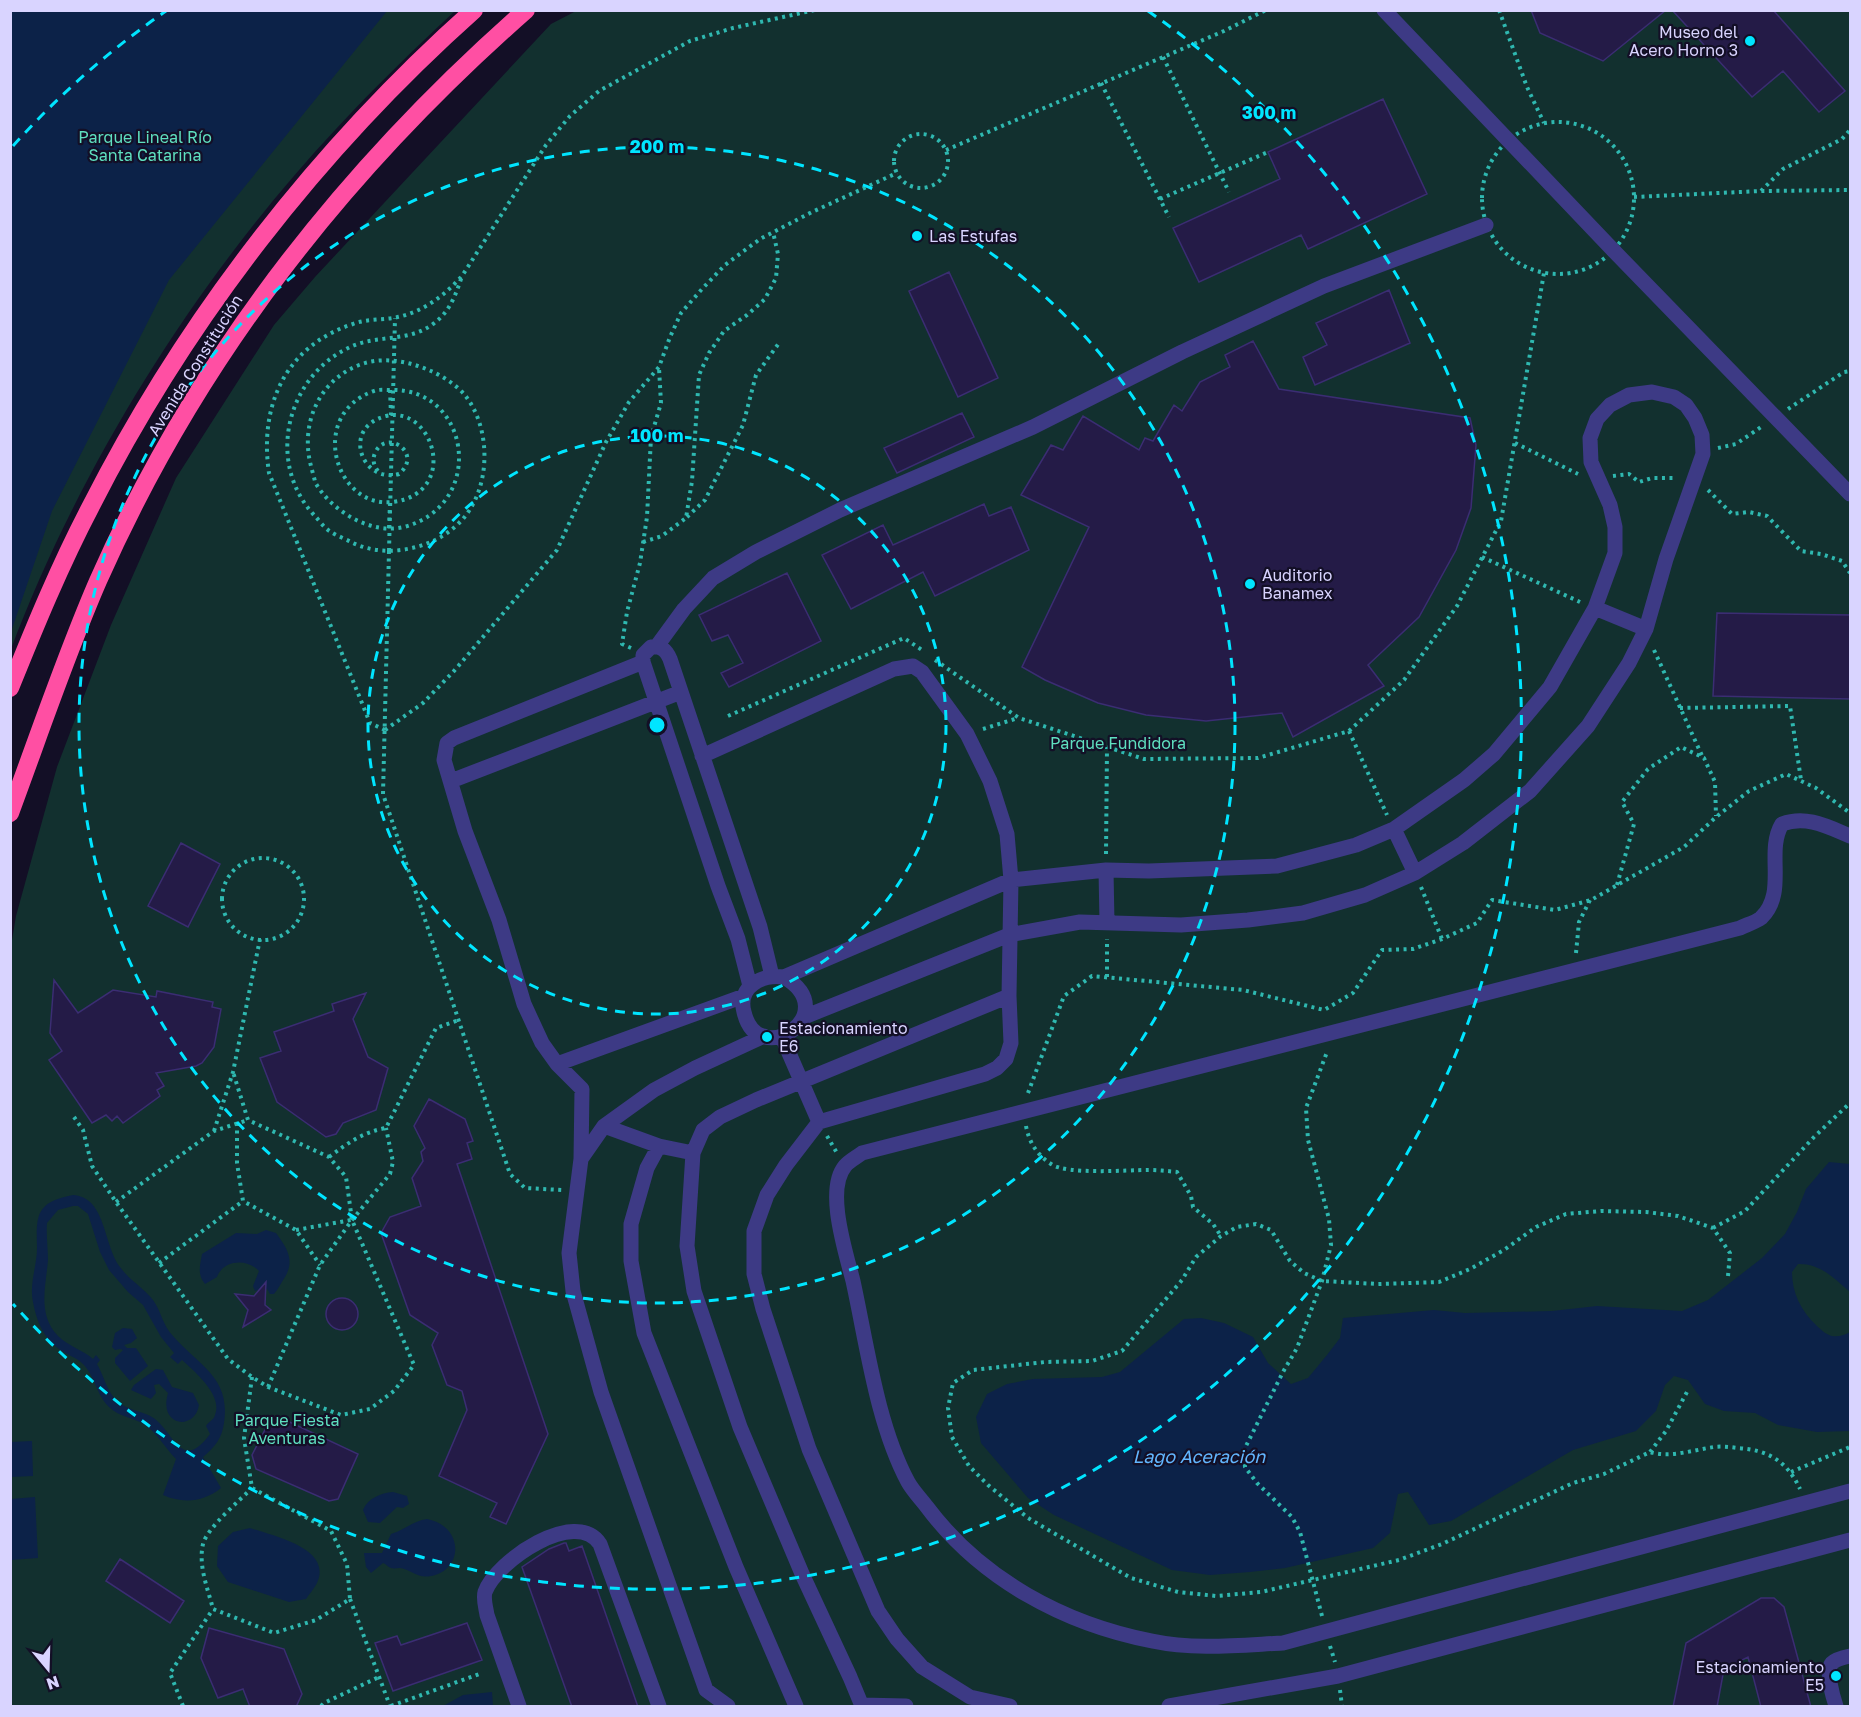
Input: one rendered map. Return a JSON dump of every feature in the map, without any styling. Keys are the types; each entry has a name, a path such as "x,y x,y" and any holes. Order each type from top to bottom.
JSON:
{"highway":[{"name":"Avenida Constitución","path":"10,688 35,627 91,505 156,389 193,333 231,278 314,174 405,76 474,10"},
{"name":"Avenida Constitución","path":"10,813 73,640 98,580 157,462 208,377 263,294 344,192 431,98 526,10"}],"street":[{"path":"1384,10 1851,494"},
{"path":"657,646 684,609 713,578 756,552 840,510 1033,427 1182,352 1324,286 1486,225"},
{"path":"557,1064 747,991 760,979 778,976 1011,880 1106,870 1149,871 1276,866 1356,845 1394,829 1456,786 1494,754 1550,687 1595,608 1615,553 1615,527 1610,506 1591,462 1590,438 1597,419 1610,405 1629,395 1652,392 1674,397 1686,405 1695,418 1702,435 1703,454 1687,480 1646,629 1629,663 1588,726 1530,791 1463,843 1415,873 1365,895 1303,913 1180,925 1080,922 1009,935 804,1017"},
{"path":"1595,608 1646,629"},
{"path":"643,658 718,886 738,939 747,991 743,1008 746,1020 753,1030 764,1036 782,1037 797,1027 804,1017 805,1005 802,993 795,983 778,976 667,652 657,646 651,647 643,658 454,738 447,743 444,760 465,831 499,920 524,1004 542,1043 557,1064 582,1089 581,1159 569,1253 573,1291 601,1392 706,1690 715,1707"},
{"path":"702,756 894,669 913,666 922,672 967,734 990,781 1007,834 1011,880 1009,935 1011,1043 1006,1059 997,1068 977,1076 819,1122 786,1165 767,1195 754,1231 754,1274 809,1449 878,1611 897,1639 922,1667 970,1697 1011,1707"},
{"path":"451,781 681,692"},
{"path":"1851,836 1804,820 1782,824 1776,841 1774,898 1761,918 1740,928 862,1153 844,1167 836,1184 837,1206 886,1433 909,1483 945,1532 988,1570 1042,1605 1094,1626 1164,1642 1228,1646 1283,1643 1851,1491"},
{"path":"1394,829 1415,873"},
{"path":"1106,870 1107,923"},
{"path":"906,1707 862,1706 803,1576 740,1427 694,1291 687,1246 693,1154 703,1130 720,1118 756,1100 1009,996"},
{"path":"581,1159 604,1126 654,1090 764,1036"},
{"path":"782,1037 819,1122"},
{"path":"604,1126 659,1146 693,1154"},
{"path":"659,1146 647,1168 631,1224 632,1261 644,1333 736,1567 796,1707"},
{"path":"519,1707 487,1615 485,1593 507,1564 521,1552 560,1533 582,1531 595,1536 600,1544 659,1707"},
{"path":"1169,1707 1338,1676 1851,1540"},
{"path":"1836,1707 1830,1680 1830,1667 1835,1661 1851,1656"},
{"path":"706,1690 706,1707"},
{"path":"706,1690 728,1707"}],"path":[{"path":"385,730 370,723 269,473 266,432 277,391 287,373 316,343 353,323 395,318 423,309 446,294 462,276 546,144 570,116 599,91 690,41 733,28 815,10"},
{"path":"946,150 1224,31 1266,10"},
{"path":"1498,10 1527,87 1544,123"},
{"path":"1163,57 1229,192"},
{"path":"1101,83 1169,217"},
{"path":"1761,191 1784,169 1842,139 1851,130"},
{"path":"918,134 935,137 946,150 947,168 936,183 919,187 910,185 897,173 894,156 897,148 910,136 918,134"},
{"path":"1160,199 1268,152"},
{"path":"385,730 423,703 454,671 557,550 606,442 629,402 659,367 681,313 688,305 725,265 760,239 897,173"},
{"path":"1634,197 1761,191 1851,190"},
{"path":"686,518 692,481 699,375 709,353 724,331 765,299 776,278 778,254 773,232"},
{"path":"932,658 1019,718 1144,759 1258,758 1349,731 1404,680 1457,606 1501,520 1544,273"},
{"path":"378,471 374,458 378,448 387,442 401,446 407,456 405,469 399,474 383,475 363,460 360,451 360,440 365,428 374,420 391,415 412,420 421,429 429,440 434,459 432,478 413,496 390,503 368,498 348,484 337,462 334,439 339,420 353,403 376,390 402,389 428,398 444,413 455,432 460,455 457,478 450,498 431,516 401,528 377,528 352,519 331,501 315,481 306,438 318,398 335,380 359,365 389,359 414,363 442,375 464,394 482,433 484,451 483,477 475,499 462,521 442,538 416,548 389,551 364,548 329,531 304,504 294,486 286,446 288,426 300,394 312,377 328,361 347,348 365,342 410,336 437,322 455,296 462,276"},
{"path":"395,318 383,794 510,1174 525,1188 578,1191"},
{"path":"643,542 662,536 705,500 743,425 756,375 779,343"},
{"path":"643,658 622,644 627,612 640,563 647,517 651,437 661,403 659,367"},
{"path":"1703,454 1719,447 1736,444 1844,372 1851,371"},
{"path":"390,390 391,415"},
{"path":"1515,443 1600,484 1617,474 1629,474 1639,482 1652,478 1687,480 1709,491 1731,514 1749,512 1767,516 1801,551 1821,554 1842,561 1851,573"},
{"path":"1673,480 1687,480"},
{"path":"389,528 390,503"},
{"path":"1482,557 1595,608"},
{"path":"1646,629 1715,782 1716,817"},
{"path":"728,717 903,638 923,651"},
{"path":"1680,708 1790,706 1801,781"},
{"path":"967,734 1019,718"},
{"path":"1349,731 1394,829"},
{"path":"1106,870 1107,747"},
{"path":"1617,885 1634,824 1622,802 1648,769 1681,747 1704,758"},
{"path":"1221,1236 1213,1224 1193,1207 1191,1196 1176,1172 1066,1170 1052,1165 1037,1152 1029,1140 1022,1111 1064,996 1092,976 1243,990 1324,1010 1353,993 1382,950 1413,949 1442,939 1477,923 1492,900 1555,910 1591,900 1684,847 1716,817 1749,791 1786,774 1816,788 1851,813"},
{"path":"256,858 269,858 282,862 296,875 303,893 303,906 299,918 291,929 279,936 260,939 251,938 239,932 229,922 223,910 222,896 225,882 244,862 256,858"},
{"path":"1415,873 1442,939"},
{"path":"1575,970 1579,922 1591,900"},
{"path":"1107,923 1107,977"},
{"path":"214,1131 234,1072 260,939"},
{"path":"268,1387 320,1265 352,1220 390,1174 393,1162 386,1128 436,1028 459,1020"},
{"path":"1326,1630 1300,1532 1292,1517 1257,1483 1245,1467 1244,1450 1282,1372 1297,1348 1322,1281 1331,1245 1329,1219 1308,1140 1306,1108 1335,1031"},
{"path":"234,1072 248,1120"},
{"path":"1713,1228 1745,1211 1814,1137 1851,1103"},
{"path":"74,1117 83,1130 92,1166 116,1202 228,1359 252,1377 268,1387 341,1415 370,1409 394,1391 414,1365 352,1220 346,1177 329,1157 248,1120 214,1131 116,1202"},
{"path":"819,1122 844,1167"},
{"path":"237,1123 237,1163 243,1201"},
{"path":"329,1157 355,1137 386,1128"},
{"path":"159,1263 243,1201"},
{"path":"243,1201 296,1230 320,1265"},
{"path":"1687,1392 1666,1431 1650,1452 1604,1474 1573,1483 1442,1544 1410,1556 1261,1592 1216,1596 1178,1592 1131,1578 1028,1518 969,1466 952,1437 948,1408 953,1383 973,1370 1045,1362 1092,1361 1122,1351 1182,1280 1196,1257 1221,1236 1237,1227 1256,1224 1270,1230 1290,1261 1304,1273 1322,1281 1378,1284 1439,1282 1470,1269 1504,1250 1536,1227 1566,1214 1602,1211 1646,1212 1678,1216 1713,1228 1730,1252 1728,1276"},
{"path":"296,1230 352,1220"},
{"path":"252,1377 244,1438 252,1488"},
{"path":"1650,1452 1662,1456 1718,1446 1750,1449 1773,1456 1791,1472 1805,1504"},
{"path":"1791,1472 1851,1447"},
{"path":"252,1488 331,1531 347,1564 350,1599 391,1707 482,1673"},
{"path":"183,1707 171,1673 213,1609 202,1569 203,1543 217,1523 252,1488"},
{"path":"213,1609 274,1633 316,1620 350,1599"},
{"path":"321,1707 324,1702 379,1677"}],"green space":[{"name":"Parque Fundidora","path":"578,10 1850,11 1850,1706 11,1706 11,946 16,916 57,767 111,625 176,478 274,325 315,277 551,24"},
{"name":"Parque Lineal Río Santa Catarina","path":"11,11 455,11 365,99 286,185 192,308 109,441 72,510 39,579 11,649"}],"water":[{"name":"Parque Lineal Río Santa Catarina","path":"11,10 387,11 169,280 52,511 11,632"},
{"name":"Lago Aceración","path":"1829,1162 1850,1164 1850,1292 1827,1273 1806,1264 1798,1264 1792,1272 1792,1280 1802,1308 1819,1328 1832,1336 1842,1336 1850,1332 1850,1431 1817,1432 1778,1425 1755,1413 1724,1411 1705,1404 1688,1380 1674,1376 1665,1385 1656,1411 1636,1431 1573,1450 1451,1521 1429,1525 1408,1492 1398,1494 1390,1533 1373,1548 1285,1568 1210,1575 1172,1570 1054,1515 1028,1498 981,1443 976,1417 987,1394 1007,1384 1033,1379 1102,1377 1120,1372 1184,1319 1201,1318 1224,1323 1253,1337 1268,1363 1291,1384 1308,1378 1327,1355 1340,1338 1343,1318 1434,1310 1465,1313 1552,1311 1597,1306 1682,1311 1708,1300 1762,1258 1785,1234 1806,1189"},
{"path":"73,1195 84,1198 92,1204 103,1223 114,1257 120,1267 156,1304 170,1332 218,1383 225,1407 222,1433 211,1450 203,1457 221,1488 214,1493 193,1500 178,1500 163,1495 176,1459 145,1425 109,1407 83,1364 54,1345 42,1328 36,1316 32,1295 37,1255 38,1219 45,1206","holes":["78,1206 88,1214 100,1252 109,1270 143,1305 161,1337 174,1353 170,1357 178,1364 182,1360 212,1392 216,1407 214,1417 206,1426 210,1434 192,1450 180,1447 152,1417 122,1405 109,1390 97,1364 100,1360 96,1355 93,1359 66,1343 51,1327 44,1300 48,1260 47,1223 58,1210"]},
{"path":"266,1230 276,1233 286,1249 289,1260 288,1271 274,1294 270,1294 267,1289 263,1288 255,1291 253,1286 259,1271 242,1263 224,1267 217,1277 205,1284 200,1273 202,1254 236,1233 257,1234"},
{"path":"123,1328 132,1329 137,1338 124,1345 127,1348 136,1348 148,1366 130,1381 115,1363 115,1358 123,1350 115,1350 112,1347 115,1333"},
{"path":"156,1369 163,1370 172,1387 193,1393 199,1405 191,1419 178,1422 172,1419 166,1404 168,1393 159,1384 154,1385 156,1393 151,1399 131,1390 134,1385"},
{"path":"32,1441 33,1476 11,1477 11,1442"},
{"path":"393,1492 407,1496 409,1504 403,1508 397,1507 380,1523 368,1522 363,1510 368,1502 380,1495"},
{"path":"35,1497 38,1558 11,1560 11,1499"},
{"path":"427,1519 439,1523 448,1530 453,1539 454,1557 449,1566 442,1572 426,1577 400,1568 391,1568 383,1563 371,1573 366,1567 364,1553 382,1553 391,1534"},
{"path":"250,1528 298,1545 317,1561 320,1571 317,1583 306,1599 289,1602 228,1582 217,1566 218,1546 233,1532"},
{"path":"492,1692 493,1706 443,1706 463,1695"}],"building":[{"name":"Museo del Acero Horno 3","path":"1531,10 1666,10 1603,61 1540,33"},
{"name":"Museo del Acero Horno 3","path":"1672,10 1773,10 1845,91 1819,112 1783,71 1752,97"},
{"path":"1383,99 1427,194 1308,249 1301,235 1199,282 1173,228 1280,179 1268,152"},
{"path":"949,272 998,378 958,397 909,291"},
{"path":"1389,290 1410,343 1315,385 1303,357 1327,345 1316,323"},
{"name":"Auditorio Banamex","path":"1253,341 1279,389 1470,418 1476,445 1471,508 1456,550 1419,617 1368,665 1384,686 1293,737 1282,713 1206,721 1146,715 1098,703 1045,680 1022,667 1089,527 1021,495 1051,445 1063,450 1083,416 1139,450 1145,438 1153,441 1174,405 1182,411 1200,382 1230,367 1225,355"},
{"path":"962,413 974,437 897,473 884,448"},
{"path":"984,504 989,516 1011,507 1029,550 935,596 923,572 851,609 822,555 883,525 893,545"},
{"path":"787,573 821,641 729,687 721,673 743,663 728,635 712,641 699,615"},
{"path":"1717,613 1851,615 1851,699 1713,696"},
{"path":"181,843 220,864 188,927 148,906"},
{"path":"54,980 78,1013 113,990 156,997 157,991 213,1002 212,1007 221,1009 214,1047 202,1063 196,1066 156,1073 164,1086 157,1090 160,1096 123,1123 117,1116 112,1121 106,1115 92,1123 49,1060 62,1051 50,1033"},
{"path":"366,993 353,1019 368,1057 388,1068 376,1110 343,1123 336,1134 326,1137 277,1102 260,1058 281,1051 274,1032 334,1011 332,1004"},
{"path":"429,1099 465,1119 473,1141 467,1143 472,1159 457,1164 548,1434 506,1524 490,1517 497,1503 439,1476 467,1410 462,1391 447,1385 432,1345 438,1333 410,1315 381,1233 390,1217 421,1206 412,1178 423,1161 421,1152 425,1148 414,1126"},
{"path":"266,1282 265,1305 271,1310 243,1327 248,1310 235,1294 254,1296"},
{"path":"342,1298 353,1303 358,1314 353,1325 342,1330 331,1325 326,1314 331,1303"},
{"path":"281,1418 358,1454 338,1499 329,1501 256,1469 252,1455 270,1420"},
{"path":"564,1543 569,1551 582,1546 638,1707 572,1707 522,1567 549,1549"},
{"path":"120,1559 184,1601 170,1623 106,1581"},
{"path":"1761,1598 1774,1598 1784,1607 1811,1707 1761,1707 1748,1657 1724,1669 1717,1707 1673,1707 1686,1643"},
{"path":"467,1623 482,1660 393,1691 375,1643 397,1636 401,1645"},
{"path":"209,1628 284,1649 302,1694 296,1707 250,1707 243,1689 218,1698 201,1658"}],"place":[{"name":"Museo del Acero Horno 3","path":"1750,41"},
{"name":"Las Estufas","path":"917,236"},
{"name":"Auditorio Banamex","path":"1250,584"},
{"name":"Estacionamiento E6","path":"767,1037"},
{"name":"Estacionamiento E5","path":"1836,1676"}],"park label":[{"name":"Parque Fiesta Aventuras","path":"287,1429"}]}
